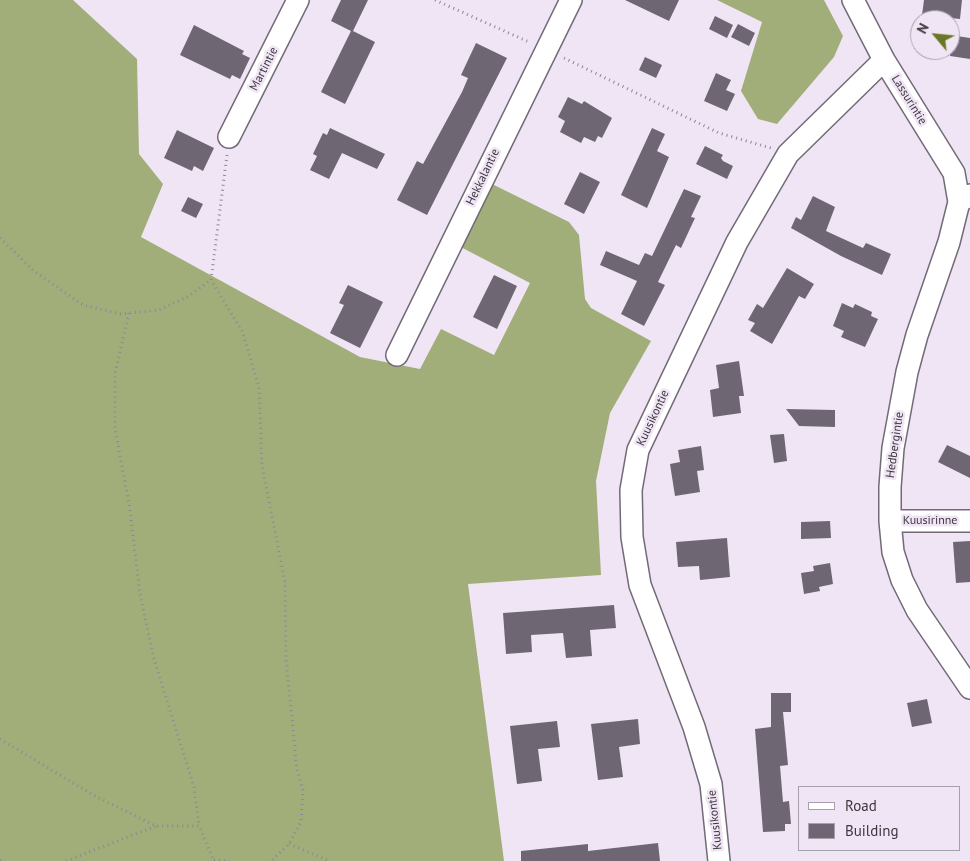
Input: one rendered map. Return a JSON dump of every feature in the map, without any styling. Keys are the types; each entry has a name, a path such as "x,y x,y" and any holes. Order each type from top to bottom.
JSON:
{"street":[{"name":"Martintie","path":"229,137 298,0"},
{"name":"Hekkalantie","path":"397,355 571,0"},
{"name":"Lassurintie","path":"853,0 884,60 954,173 965,198"},
{"name":"Kuusikontie","path":"719,861 711,784 694,727 640,584 632,537 631,490 638,450 737,242 788,154 884,60"},
{"name":"Hedbergintie","path":"965,198 917,335 907,372 893,448 890,521 893,552 902,580 918,610 970,688"},
{"name":"Kuusirinne","path":"890,521 970,521"}],"path":[{"path":"435,0 546,49 719,133 788,154"},
{"path":"229,137 211,280 242,331 259,387 262,466 285,582 286,658 297,770 303,790 301,822 290,844 271,861"},
{"path":"0,238 34,271 83,305 121,314 159,310 187,297 211,280"},
{"path":"129,313 115,373 115,428 130,510 140,594 154,659 194,787 198,826 214,860 226,861"},
{"path":"0,739 93,795 156,826"},
{"path":"66,861 156,826 198,826"},
{"path":"290,844 330,861"}],"green space":[{"path":"0,0 73,0 137,59 139,154 163,184 141,237 360,357 420,369 441,329 494,355 530,283 453,243 492,184 569,222 579,235 585,299 591,308 651,341 610,413 596,481 601,575 468,584 504,861 0,861"},
{"path":"717,0 824,0 843,36 834,57 777,124 758,119 741,91 762,22"}],"building":[{"path":"341,0 368,0 353,31 375,42 345,104 321,92 351,31 331,21"},
{"path":"625,0 679,0 669,21"},
{"path":"924,0 962,0 960,19 960,10 923,10"},
{"path":"715,16 733,25 727,38 709,29"},
{"path":"738,24 755,33 749,46 731,37"},
{"path":"194,25 244,51 242,54 250,58 240,79 232,75 230,79 180,55"},
{"path":"960,36 970,38 970,59 960,58"},
{"path":"476,43 507,58 427,215 397,200 417,161 423,164 462,92 468,78 461,75"},
{"path":"645,57 662,65 656,78 639,70"},
{"path":"716,73 731,80 726,90 735,94 727,111 704,101"},
{"path":"568,97 582,104 584,101 612,118 602,138 598,136 595,142 584,137 581,143 560,132 565,121 558,117"},
{"path":"330,128 385,154 377,169 342,153 329,179 310,170 317,156 313,154 323,133 327,135"},
{"path":"652,128 665,134 657,151 669,157 647,208 621,195"},
{"path":"177,130 214,148 203,171 194,166 192,171 164,158"},
{"path":"705,146 723,155 721,158 723,161 733,166 727,179 696,164"},
{"path":"580,172 600,182 584,214 564,204"},
{"path":"684,189 701,196 691,217 695,218 681,248 676,245 658,282 665,285 644,326 621,314 637,281 600,265 606,251 639,265 645,253 652,256"},
{"path":"813,196 835,207 826,231 863,248 866,243 891,254 882,275 841,256 791,228 796,217 801,220"},
{"path":"188,197 203,204 196,218 181,211"},
{"path":"787,268 814,284 805,299 799,296 772,344 750,331 755,323 748,320 757,304 763,308"},
{"path":"494,275 517,286 497,329 473,317"},
{"path":"348,285 383,302 360,348 330,333 344,305 339,303"},
{"path":"842,303 853,308 855,304 872,312 871,316 878,319 865,347 841,337 844,331 833,326"},
{"path":"739,361 744,396 739,396 741,413 713,417 710,390 719,388 716,365"},
{"path":"786,409 835,410 835,427 799,426"},
{"path":"784,434 787,461 774,463 770,435"},
{"path":"947,445 970,456 970,478 938,462"},
{"path":"701,446 704,470 697,471 700,492 675,496 670,464 680,462 678,450"},
{"path":"830,521 831,538 801,539 801,522"},
{"path":"727,538 730,577 700,580 699,566 678,567 676,542"},
{"path":"970,541 970,582 956,583 953,542"},
{"path":"830,563 833,584 819,587 820,591 804,594 801,573 814,571 813,566"},
{"path":"614,605 616,628 590,630 592,656 566,658 563,633 531,635 532,652 506,654 503,613"},
{"path":"771,693 791,693 791,712 783,712 788,765 780,766 783,802 789,801 791,824 785,824 785,831 763,832 755,729 771,727"},
{"path":"927,699 932,723 912,727 907,703"},
{"path":"638,719 640,744 619,747 623,777 598,780 591,724"},
{"path":"557,721 560,747 538,749 542,781 517,784 510,726"},
{"path":"658,843 660,861 521,861 521,851 588,844 588,851"}]}
